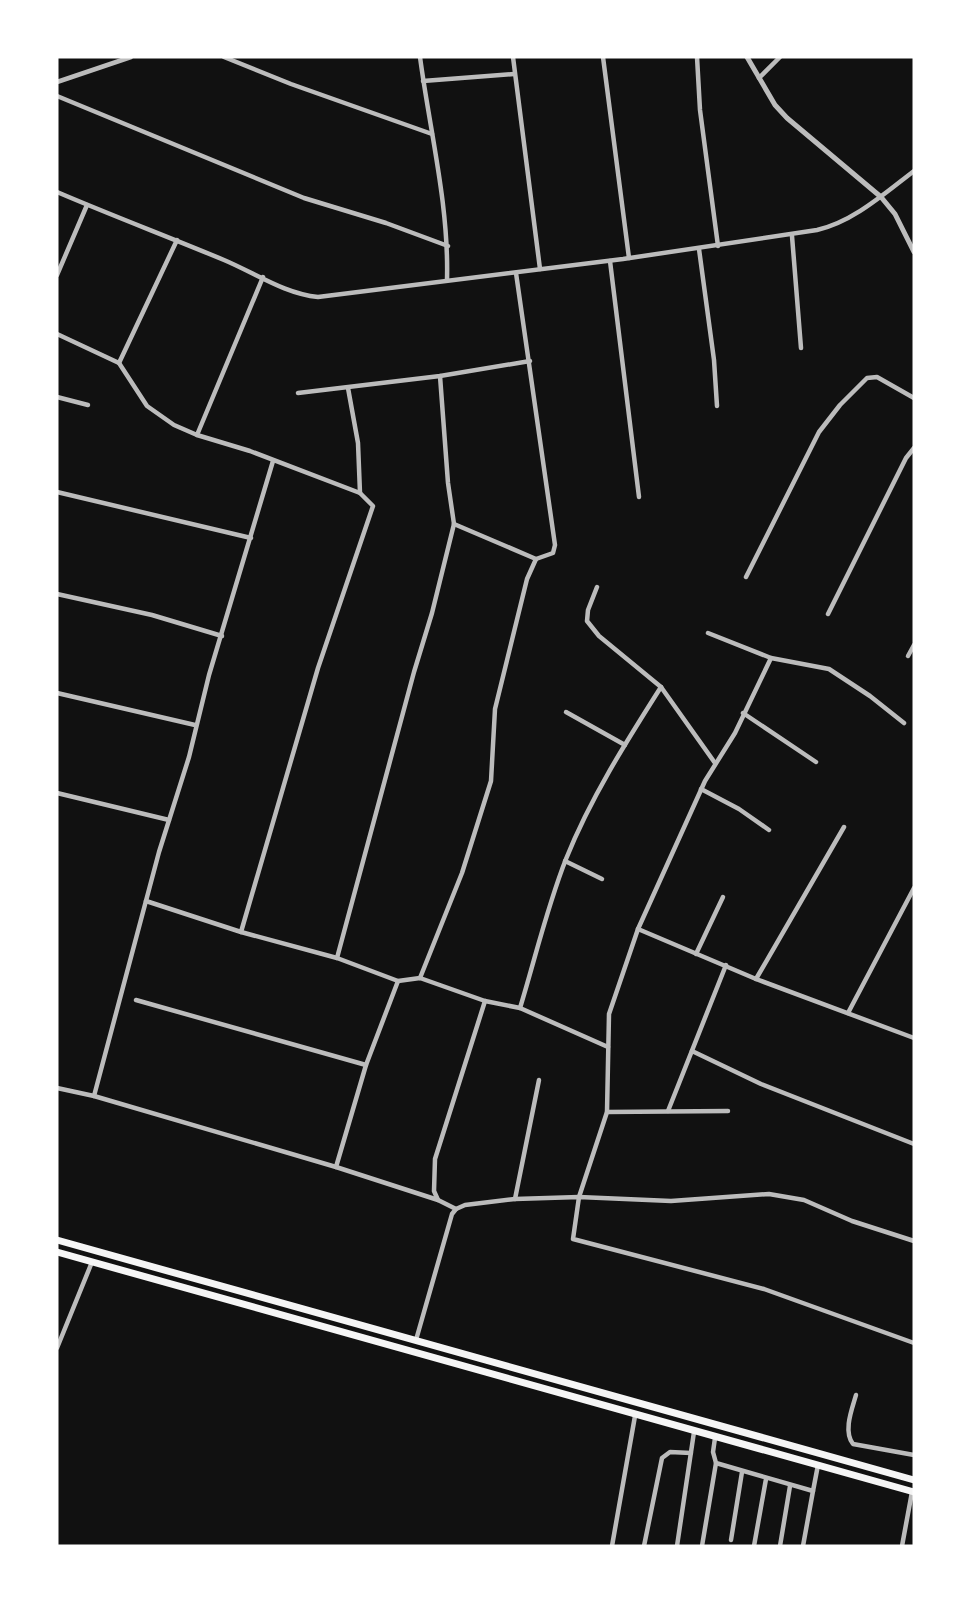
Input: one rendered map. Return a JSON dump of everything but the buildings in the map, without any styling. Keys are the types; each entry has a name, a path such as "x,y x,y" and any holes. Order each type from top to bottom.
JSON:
{"main road":[{"path":"57,1240 914,1480"},
{"path":"57,1252 635,1416 913,1492"}],"street":[{"path":"57,82 131,57"},
{"path":"224,57 291,84 432,134"},
{"path":"420,57 441,183 448,246 447,280"},
{"path":"513,57 540,269"},
{"path":"603,57 629,258"},
{"path":"697,57 700,110 718,246"},
{"path":"747,57 775,105 787,118 881,197 895,214 914,252"},
{"path":"759,78 780,57"},
{"path":"423,81 514,74"},
{"path":"57,96 304,198 386,223 448,246"},
{"path":"57,192 177,240 294,293 318,297 792,236 829,227 881,197 914,171"},
{"path":"57,275 87,205"},
{"path":"792,236 801,348"},
{"path":"119,363 177,240"},
{"path":"699,249 714,360 717,406"},
{"path":"610,261 622,375 639,497"},
{"path":"454,524 536,559 553,553 555,545 516,273"},
{"path":"197,435 263,277"},
{"path":"57,334 119,363 152,411 197,435 360,493 373,506 371,519 318,668 241,932"},
{"path":"298,393 440,376 530,362"},
{"path":"337,958 432,613 454,524 448,483 440,376"},
{"path":"746,577 819,432 840,405 867,378 877,377 914,398"},
{"path":"348,388 358,443 360,493"},
{"path":"57,398 88,405"},
{"path":"828,614 906,458 914,448"},
{"path":"94,1096 146,901 189,757 195,725 273,461"},
{"path":"57,492 250,538"},
{"path":"420,978 462,873 491,782 495,710 527,579 536,559"},
{"path":"597,587 586,621 599,636 661,687 715,763"},
{"path":"57,594 152,615 222,636"},
{"path":"708,633 771,658 829,669 870,696 904,723"},
{"path":"908,656 914,645"},
{"path":"771,658 735,733 701,789 638,929 609,1014 607,1112 579,1197 572,1233 573,1239 764,1289 914,1343"},
{"path":"519,1008 565,861 580,827 625,745 661,687"},
{"path":"57,693 195,725"},
{"path":"566,712 625,745"},
{"path":"743,713 816,762"},
{"path":"701,789 770,830"},
{"path":"57,793 169,820"},
{"path":"756,979 844,827"},
{"path":"565,861 602,879"},
{"path":"848,1013 914,888"},
{"path":"696,954 723,897"},
{"path":"146,901 241,932 337,958 398,981 420,978 485,1001 519,1008 608,1047"},
{"path":"638,929 756,979 914,1038"},
{"path":"668,1111 726,966"},
{"path":"336,1167 366,1065 398,981"},
{"path":"136,1000 366,1065"},
{"path":"438,1200 434,1191 435,1159 485,1001"},
{"path":"692,1051 761,1084 914,1144"},
{"path":"515,1199 539,1080"},
{"path":"57,1088 94,1096 336,1167 438,1200 456,1209 515,1199 579,1197 671,1201 786,1196 914,1241"},
{"path":"607,1112 728,1111"},
{"path":"416,1340 452,1214 456,1209"},
{"path":"57,1348 92,1262"},
{"path":"856,1395 849,1425 849,1438 853,1444 914,1455"},
{"path":"612,1546 635,1416"},
{"path":"676,1546 694,1432"},
{"path":"702,1546 716,1463 713,1452 715,1438"},
{"path":"644,1546 662,1458 670,1452 692,1454"},
{"path":"716,1463 813,1491"},
{"path":"803,1546 818,1466"},
{"path":"731,1540 742,1472"},
{"path":"754,1546 766,1479"},
{"path":"780,1546 790,1486"},
{"path":"902,1546 913,1492"}]}
